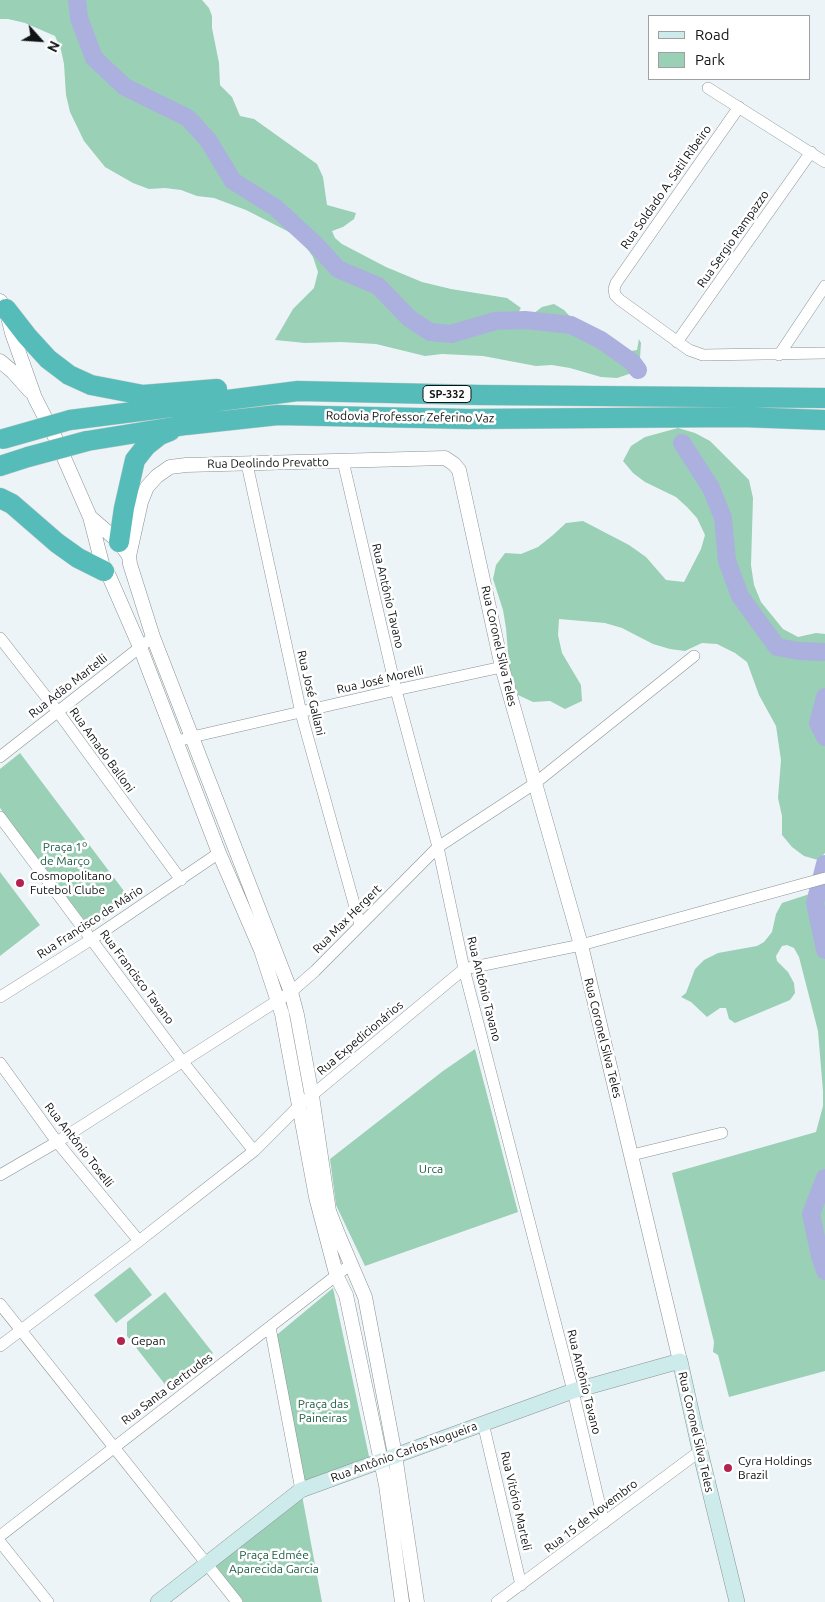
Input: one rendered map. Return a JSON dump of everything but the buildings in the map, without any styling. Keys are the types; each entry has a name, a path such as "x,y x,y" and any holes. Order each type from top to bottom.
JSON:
{"highway":[{"path":"3,305 48,359 69,374 91,385 142,395 276,384 298,392"},
{"name":"Rodovia Professor Zeferino Vaz","path":"1,439 70,420 298,392 825,398"},
{"name":"Rodovia Professor Zeferino Vaz","path":"0,466 87,441 186,425 278,415 468,419 741,417 825,420"},
{"path":"126,554 124,508 135,460 146,446 160,436 186,425"},
{"path":"0,487 23,498 105,569"},
{"path":"4,504 78,558 105,569"}],"main road":[{"name":"Rua Antônio Carlos Nogueira","path":"158,1602 301,1490 573,1391 680,1361"},
{"name":"Rua Coronel Silva Teles","path":"680,1361 737,1602"}],"street":[{"path":"708,88 825,162"},
{"name":"Rua Soldado A. Satil Ribeiro","path":"677,342 620,300 615,295 614,289 616,282 739,107"},
{"name":"Rua Sergio Rampazzo","path":"677,342 811,152"},
{"path":"779,355 825,286"},
{"path":"3,305 35,398 90,517 105,569 178,741 219,853 261,950 282,1014 316,1197 337,1277 346,1295 381,1460 402,1602"},
{"path":"677,342 689,350 703,355 825,353"},
{"path":"0,361 14,372 35,398"},
{"name":"Rua Deolindo Prevatto","path":"126,554 141,502 148,487 157,476 170,467 445,458 454,464 461,476"},
{"name":"Rua Antônio Tavano","path":"343,461 396,690 438,847 464,969 573,1391 604,1523"},
{"name":"Rua José Gallani","path":"247,464 301,713 360,925"},
{"name":"Rua Coronel Silva Teles","path":"461,476 502,668 581,945 680,1361"},
{"path":"90,517 126,554 153,637 291,992 312,1096 329,1211 365,1297 395,1455 417,1602"},
{"path":"105,569 117,577 124,573 126,554"},
{"name":"Rua Adão Martelli","path":"0,757 153,637"},
{"name":"Rua Amado Balloni","path":"0,638 58,712 180,880"},
{"name":"Rua Max Hergert","path":"0,1175 57,1142 182,1061 278,1002 291,992 438,847 534,784 694,656"},
{"name":"Rua José Morelli","path":"178,741 192,736 301,713 396,690 502,668"},
{"name":"Rua Francisco Tavano","path":"0,817 182,1061 254,1151"},
{"name":"Rua Francisco de Mário","path":"0,997 92,939 219,853"},
{"name":"Rua Expedicionários","path":"0,1346 254,1151 299,1106 464,969 581,945 825,878"},
{"name":"Rua Antônio Toselli","path":"0,1063 57,1142 139,1241"},
{"path":"632,1155 722,1133"},
{"name":"Rua Santa Gertrudes","path":"0,1536 114,1446 337,1277 351,1264"},
{"path":"0,1304 236,1601"},
{"path":"270,1327 301,1490"},
{"name":"Rua Vitório Marteli","path":"483,1423 521,1585"},
{"name":"Rua 15 de Novembro","path":"497,1602 700,1451"},
{"path":"0,1542 48,1602"}],"green space":[{"path":"0,0 202,0 209,8 212,16 212,28 219,63 220,85 232,97 240,116 254,119 317,164 323,177 327,205 356,213 354,219 343,227 332,231 335,238 342,244 386,267 422,282 451,289 507,298 521,308 514,319 515,324 524,321 542,307 554,304 564,310 582,329 631,351 637,350 639,339 641,343 640,358 632,373 617,378 601,377 570,368 552,365 536,366 483,356 442,354 425,356 376,344 341,342 305,343 275,340 293,309 314,288 318,272 313,257 304,244 291,233 246,210 214,198 197,196 181,190 149,189 133,183 105,167 84,141 70,112 66,95 64,64 55,36 25,23 0,19"},
{"path":"678,428 695,433 710,441 749,480 753,498 751,565 754,585 761,602 783,629 798,637 816,633 825,634 825,853 818,860 804,856 792,847 782,835 782,816 778,798 781,760 776,726 759,695 747,662 735,653 717,644 702,643 685,651 670,649 653,644 622,628 605,623 559,619 558,635 562,653 581,685 582,701 565,709 550,701 533,702 518,695 510,678 503,610 493,579 496,565 505,553 521,554 538,547 566,523 583,521 629,545 646,557 666,580 684,582 701,549 705,535 697,518 676,497 645,482 633,473 623,461 631,446 645,437"},
{"name":"Praça 1º de Março","path":"20,753 130,899 91,929 0,808 0,769"},
{"path":"0,872 40,925 0,956"},
{"path":"825,889 825,1371 729,1397 718,1355 713,1352 714,1342 672,1173 816,1132 823,1106 818,1031 799,957 794,948 787,945 782,946 776,956 777,961 788,972 794,983 795,993 790,1000 735,1023 729,1019 726,1008 720,1008 707,1017 691,1002 681,997 686,993 695,969 704,960 718,953 757,946 764,942 772,932 776,914 782,903"},
{"name":"Urca","path":"475,1049 518,1212 365,1266 336,1205 330,1159 443,1071"},
{"path":"130,1267 152,1295 116,1323 94,1295"},
{"name":"Praça das Paineiras","path":"333,1288 370,1461 303,1486 273,1338"},
{"path":"165,1292 213,1353 167,1387 127,1336 127,1322"},
{"name":"Praça Edmée Aparecida Garcia","path":"301,1490 322,1602 238,1602 207,1563"}],"waterway":[{"path":"77,0 79,18 94,58 125,87 188,118 208,140 233,181 276,208 316,245 338,269 378,286 409,318 430,332 451,334 495,321 525,320 571,325 601,340 632,362 638,370"},
{"path":"682,443 711,488 723,518 727,561 740,596 777,647 799,651 825,652"},
{"path":"825,697 818,723 825,737"},
{"path":"825,864 815,903 825,950"},
{"path":"825,1178 811,1214 825,1271"}],"place":[{"name":"Cosmopolitano Futebol Clube","path":"20,883"},
{"name":"Gepan","path":"121,1341"},
{"name":"Cyra Holdings Brazil","path":"728,1468"}]}
